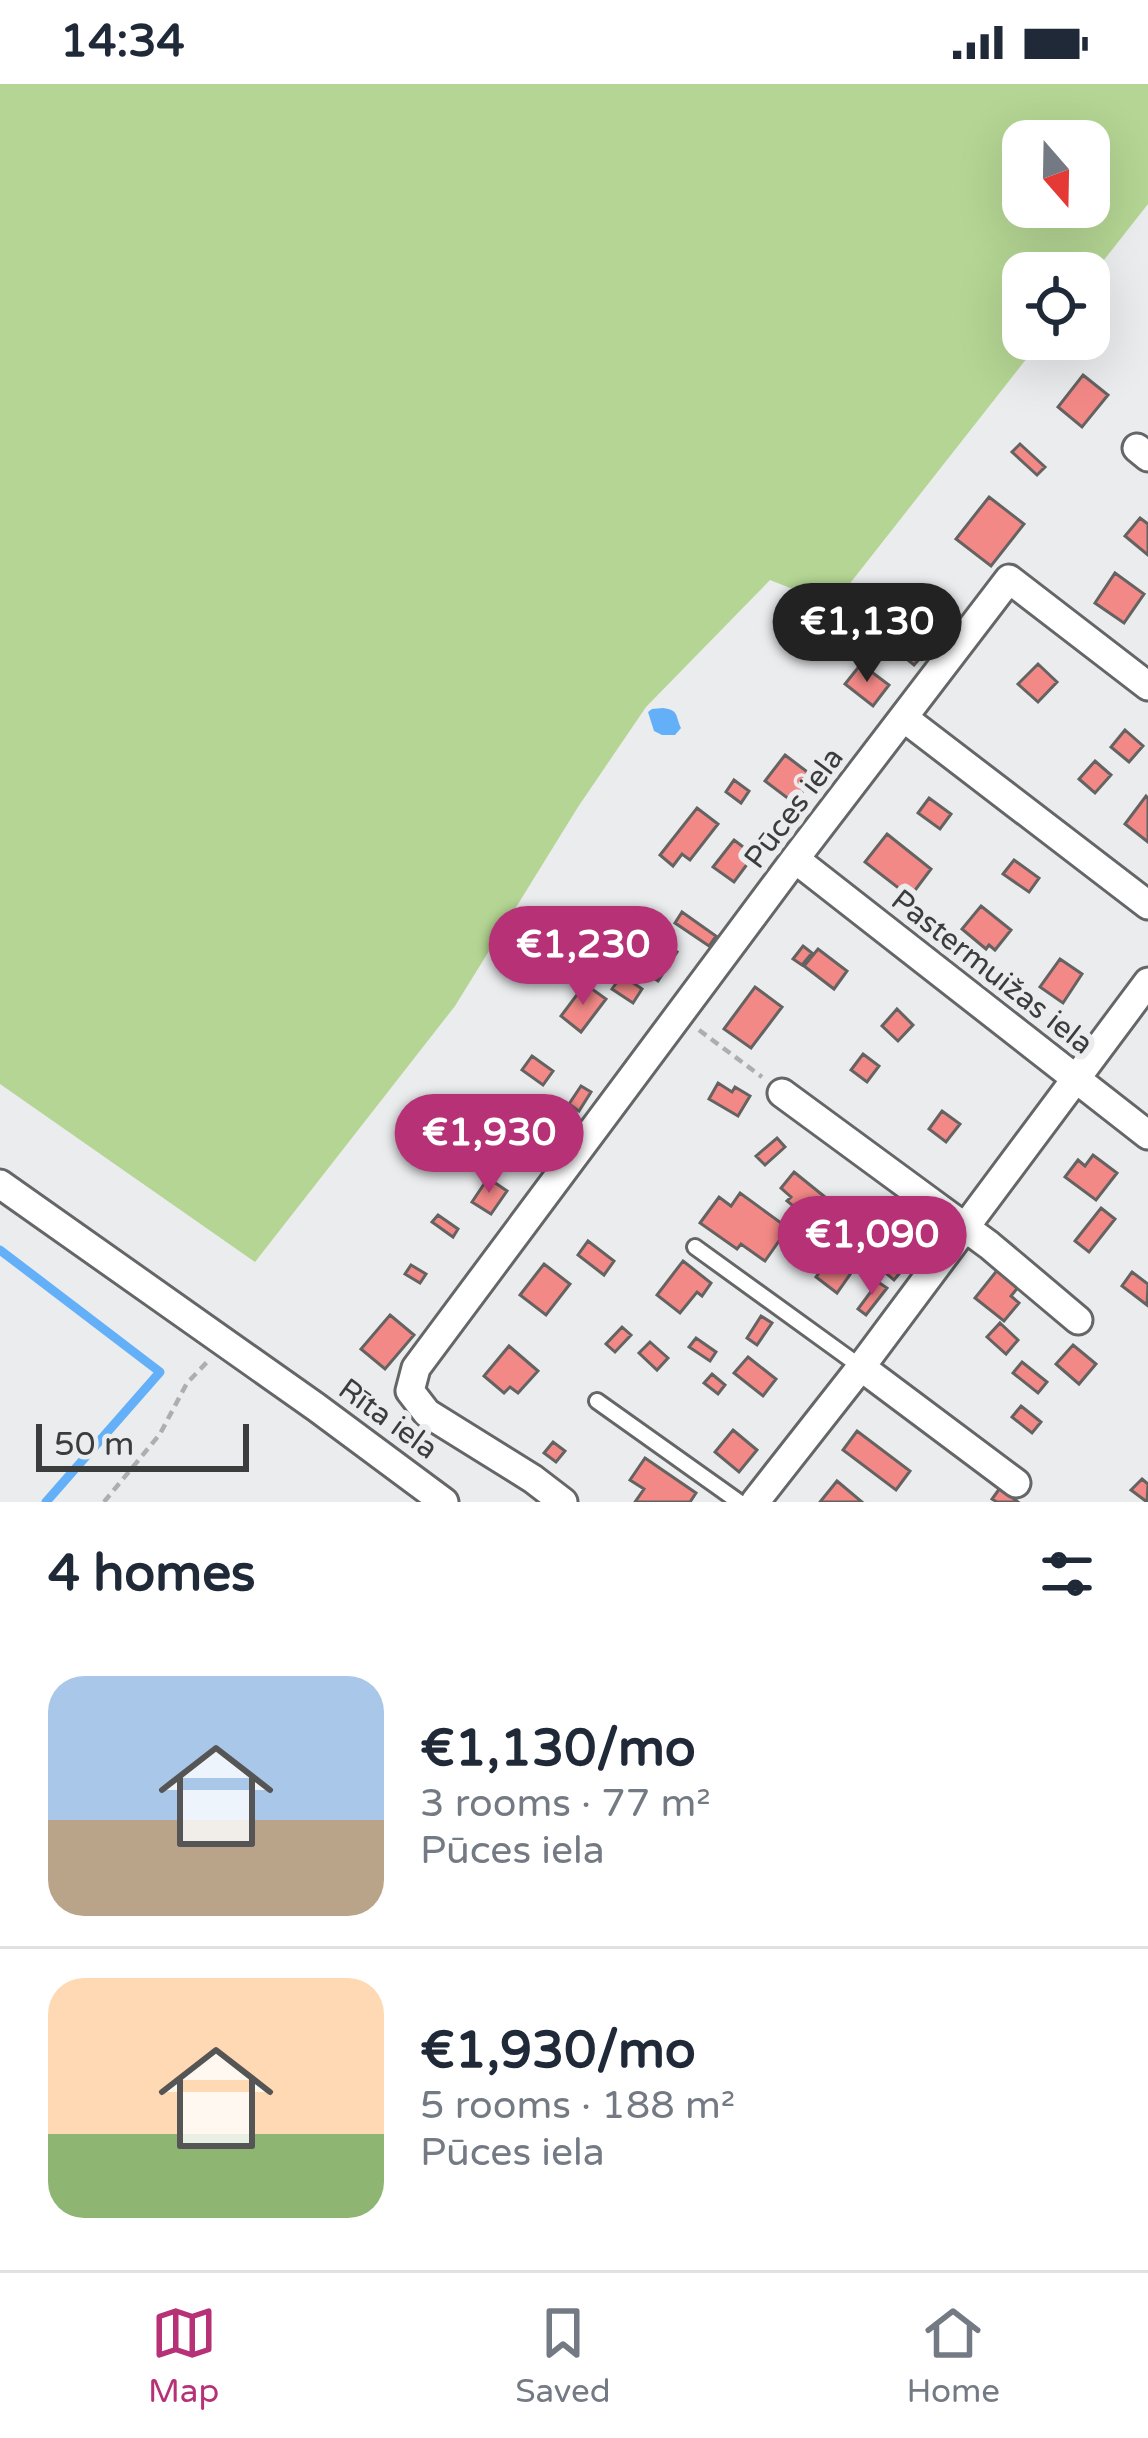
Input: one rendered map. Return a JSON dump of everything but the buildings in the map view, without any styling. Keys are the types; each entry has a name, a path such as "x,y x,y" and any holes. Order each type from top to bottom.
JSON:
{"street":[{"name":"Pūces iela","path":"563,1502 427,1412 410,1391 416,1368 1009,579 1148,686"},
{"path":"904,718 1148,905"},
{"name":"Pastermuižas iela","path":"795,859 1148,1135"},
{"path":"755,1502 1148,982"},
{"path":"782,1093 964,1226 1078,1320"},
{"name":"Rīta iela","path":"0,1184 445,1502"},
{"path":"861,1367 1016,1483"}],"lane":[{"path":"695,1246 861,1367"},
{"path":"597,1400 739,1502"}],"path":[{"path":"680,1016 782,1093"},
{"path":"104,1502 160,1434 187,1383 224,1343"}],"green space":[{"path":"0,84 1148,84 1148,204 1110,252 1002,252 1002,360 1026,360 833,605 770,580 646,707 455,1006 255,1262 0,1084"}],"water":[{"path":"663,708 676,714 681,728 675,735 654,731 648,712"}],"waterway":[{"path":"0,1250 160,1372 46,1502"}]}
